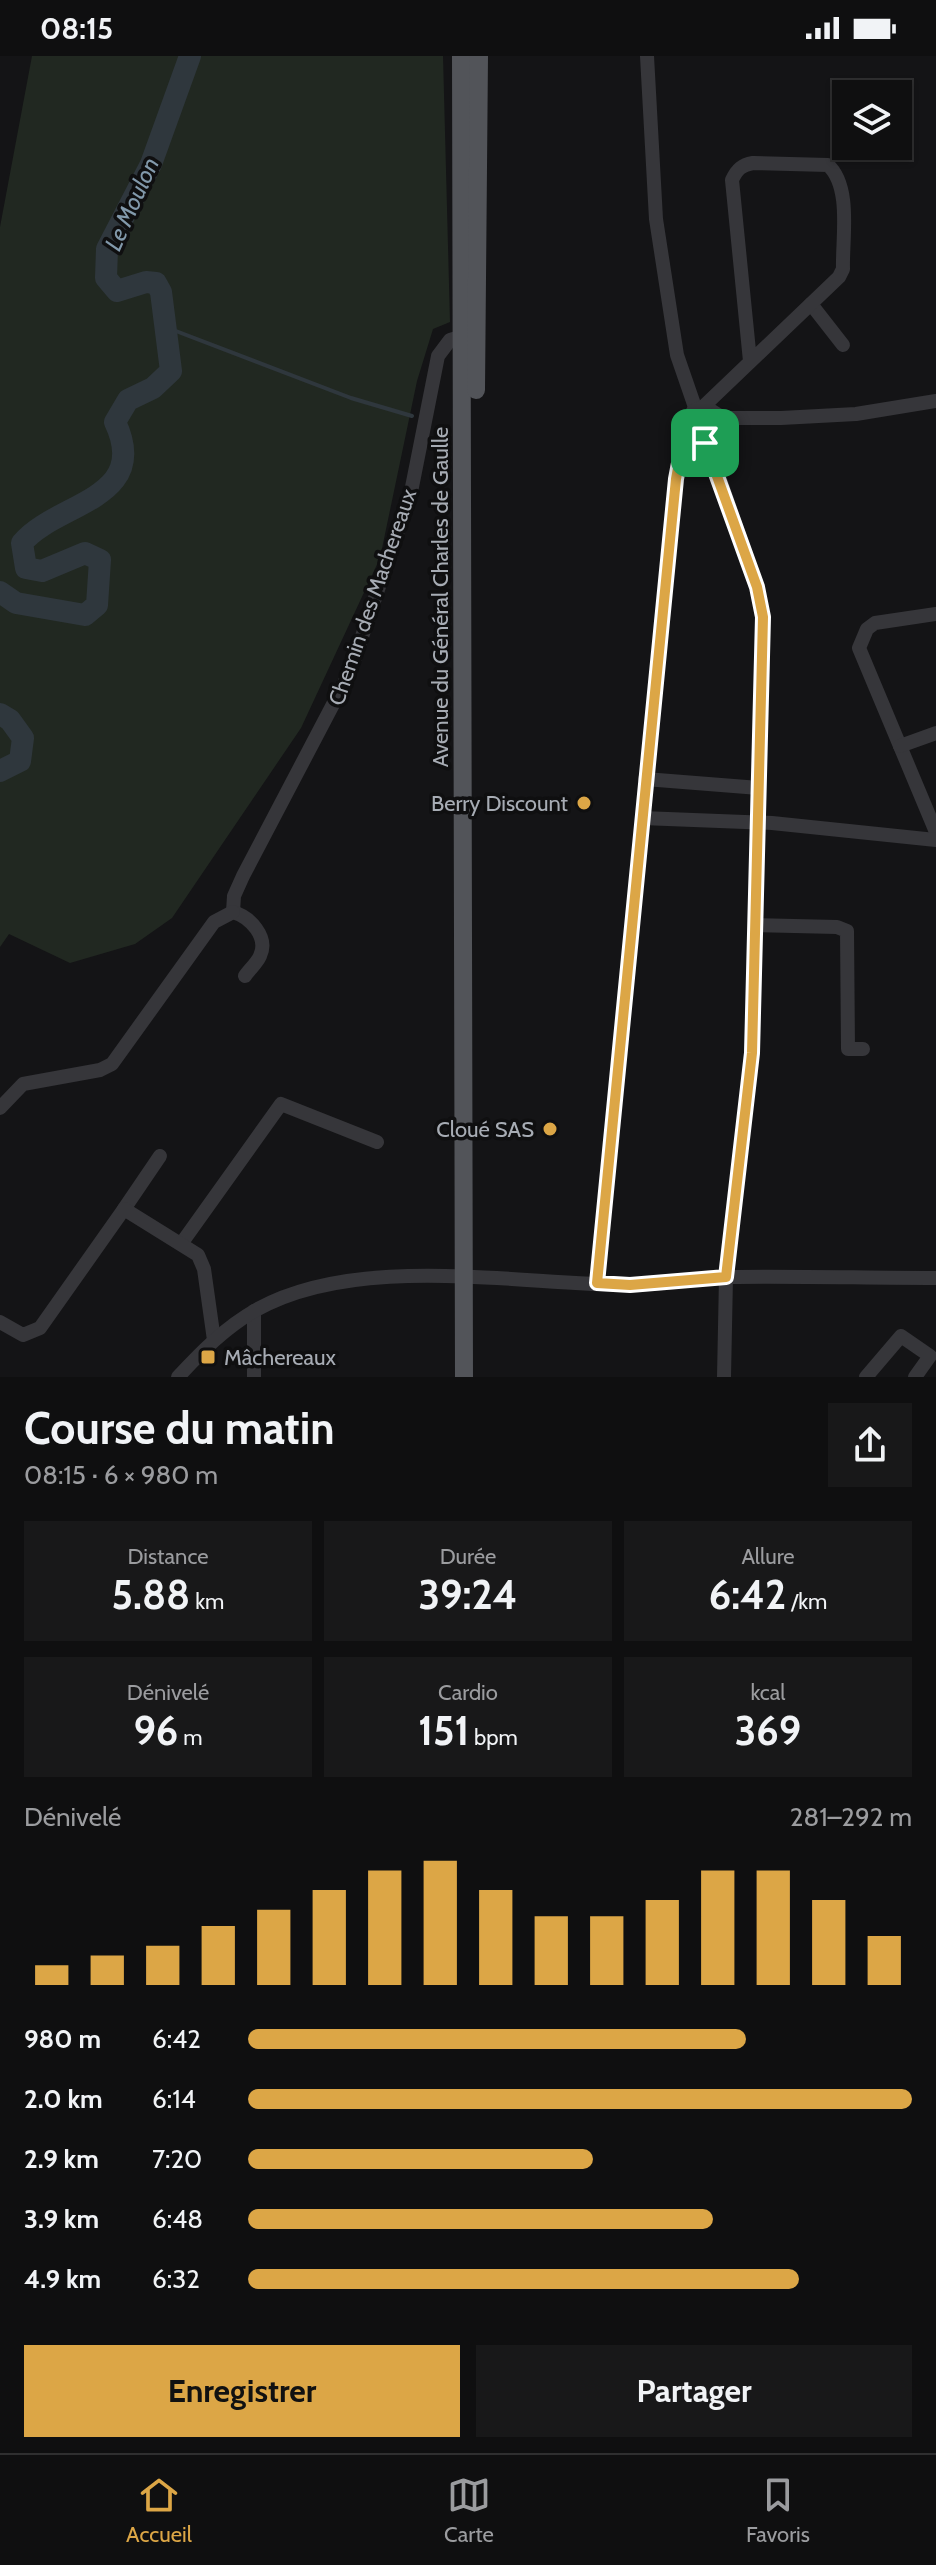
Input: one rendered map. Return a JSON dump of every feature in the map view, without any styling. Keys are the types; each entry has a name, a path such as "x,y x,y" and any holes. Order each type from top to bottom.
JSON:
{"main road":[{"name":"Avenue du Général Charles de Gaulle","path":"461,56 470,334"},
{"name":"Avenue du Général Charles de Gaulle","path":"464,1377 469,1277 470,334 479,56"},
{"name":"Avenue du Général Charles de Gaulle","path":"469,1277 474,1377"}],"street":[{"path":"647,56 656,219 677,355 698,408 705,443 757,587 763,617 752,1053 726,1277 724,1377"},
{"path":"698,408 750,361 811,304 843,269 841,194 836,173 828,165 744,165 732,180 750,361"},
{"path":"811,304 843,345"},
{"name":"Chemin des Machereaux","path":"233,912 234,896 243,876 350,672 411,492 438,356 444,345 470,334"},
{"path":"698,408 723,418 781,418 856,414 936,401"},
{"path":"597,1283 676,479 679,463 705,443"},
{"path":"936,614 875,623 860,639 860,657 936,832"},
{"path":"900,746 936,733"},
{"path":"645,779 759,788"},
{"path":"642,818 759,824 936,840"},
{"path":"0,1108 23,1084 100,1070 112,1064 214,922 233,912 251,922 262,944 261,955 245,976"},
{"path":"756,925 837,927 847,931 848,1049 863,1049"},
{"path":"181,1244 281,1104 377,1142"},
{"path":"0,1322 18,1334 35,1333 160,1156"},
{"path":"124,1209 194,1251 202,1262 214,1340"},
{"path":"178,1377 214,1340 254,1311 309,1289 352,1281 469,1277 630,1285 726,1277 936,1278"},
{"path":"254,1311 254,1377"},
{"path":"866,1377 901,1336 933,1352 915,1377"}],"shaded area":[{"path":"32,56 443,56 450,322 433,329 417,381 380,558 301,728 172,918 135,944 70,963 9,934 0,947 0,227"}],"waterway":[{"name":"Le Moulon","path":"0,592 16,603 85,615 97,605 100,560 85,553 42,571 26,568 22,543 37,529 111,484 121,468 123,448 115,422 128,400 153,388 171,371 161,292 156,283 146,282 117,291 106,278 107,249 151,164 190,56"},
{"path":"168,328 351,398 412,416"},
{"name":"Le Moulon","path":"0,714 10,720 23,738 20,761 0,771"}],"place":[{"name":"Berry Discount","path":"584,803"},
{"name":"Cloué SAS","path":"550,1129"},
{"name":"Mâchereaux","path":"208,1357"}],"route":[{"path":"705,443 757,587 763,617 752,1053 726,1277 630,1285 597,1283 604,1184 676,479 679,463 705,443"}]}
